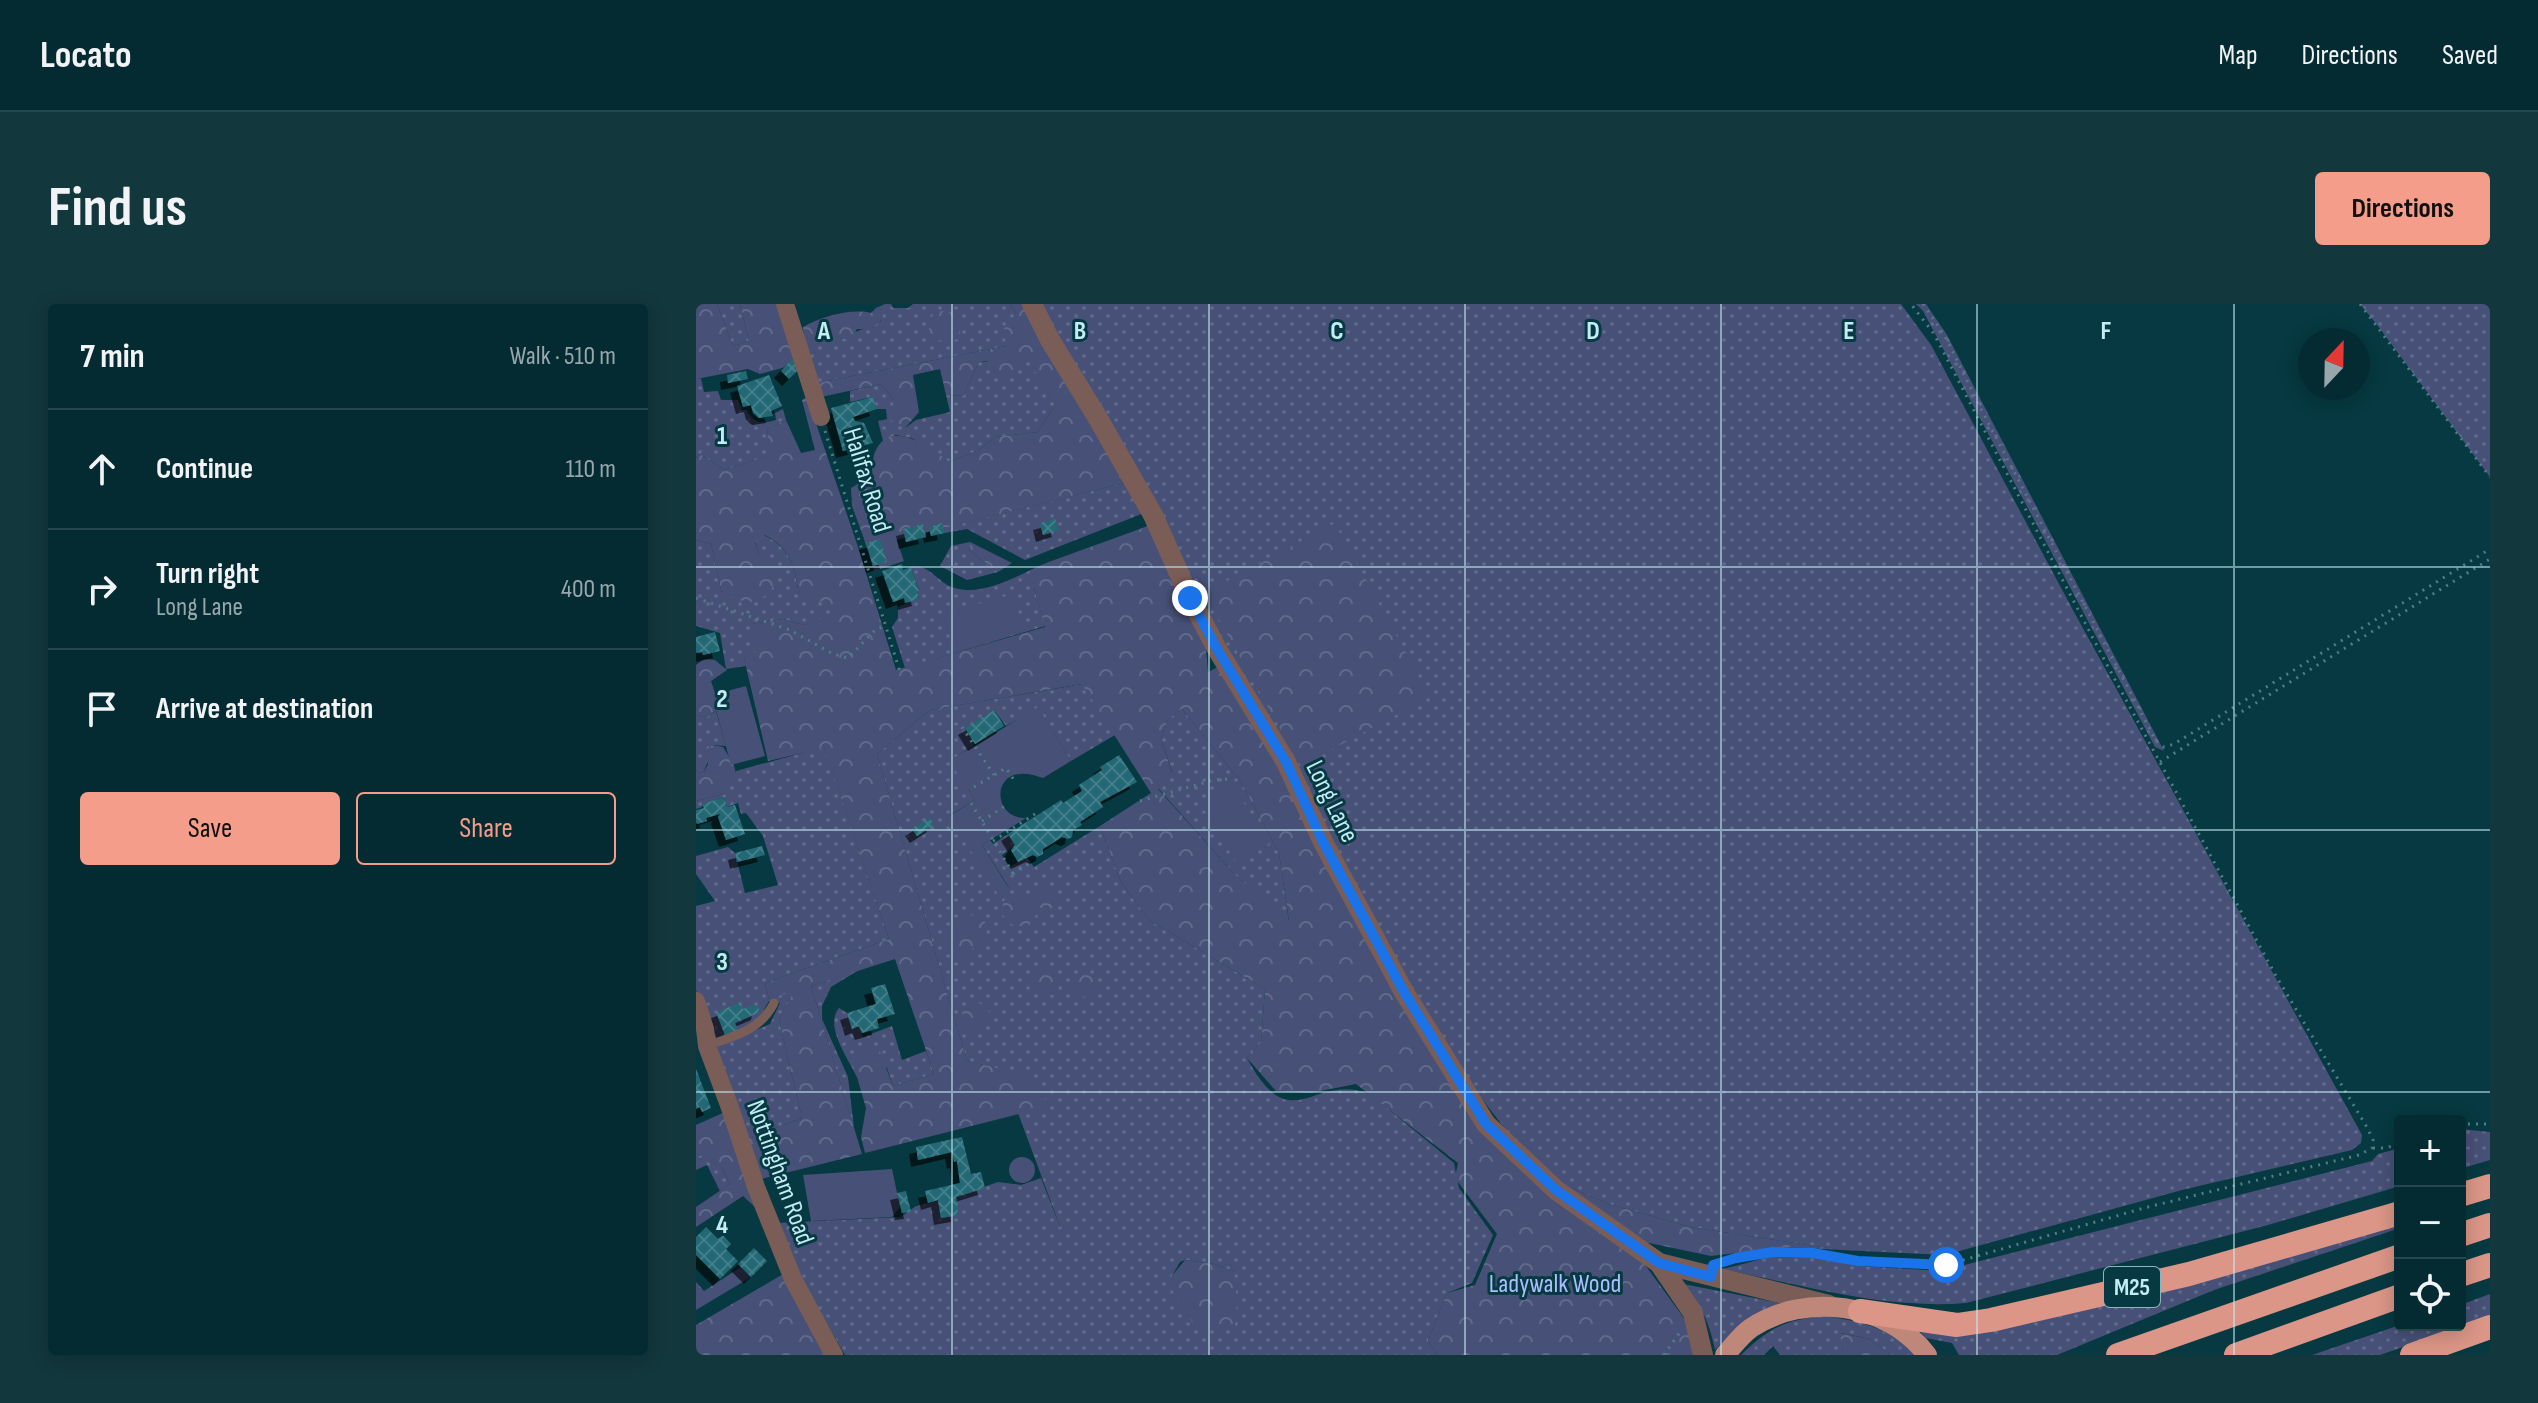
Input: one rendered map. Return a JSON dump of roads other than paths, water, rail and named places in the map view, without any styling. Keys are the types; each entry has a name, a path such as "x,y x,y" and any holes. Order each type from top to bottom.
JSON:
{"highway":[{"path":"2466,1193 2490,1186"},
{"name":"M25","path":"1860,1311 1957,1325 1991,1320 2189,1274 2394,1215"},
{"path":"2466,1233 2490,1225"},
{"name":"M25","path":"2118,1355 2394,1258"},
{"path":"2466,1273 2490,1265"},
{"path":"2236,1355 2394,1298"},
{"path":"2412,1355 2490,1327"}],"main road":[{"path":"1725,1355 1750,1329 1785,1312 1833,1306 1860,1311 1893,1325 1927,1355"}],"street":[{"name":"Halifax Road","path":"785,304 821,417"},
{"name":"Long Lane","path":"1032,304 1153,515 1190,598 1217,649 1286,762 1323,842 1404,992 1486,1124 1556,1190 1659,1263 1833,1306"},
{"name":"Nottingham Road","path":"696,1001 707,1046 756,1187 793,1279 834,1355"},
{"name":"Long Lane","path":"1659,1263 1693,1313 1703,1355"}],"lane":[{"path":"707,1046 755,1027 767,1017 774,1003"}],"park label":[{"name":"Ladywalk Wood","path":"1555,1283"}]}
